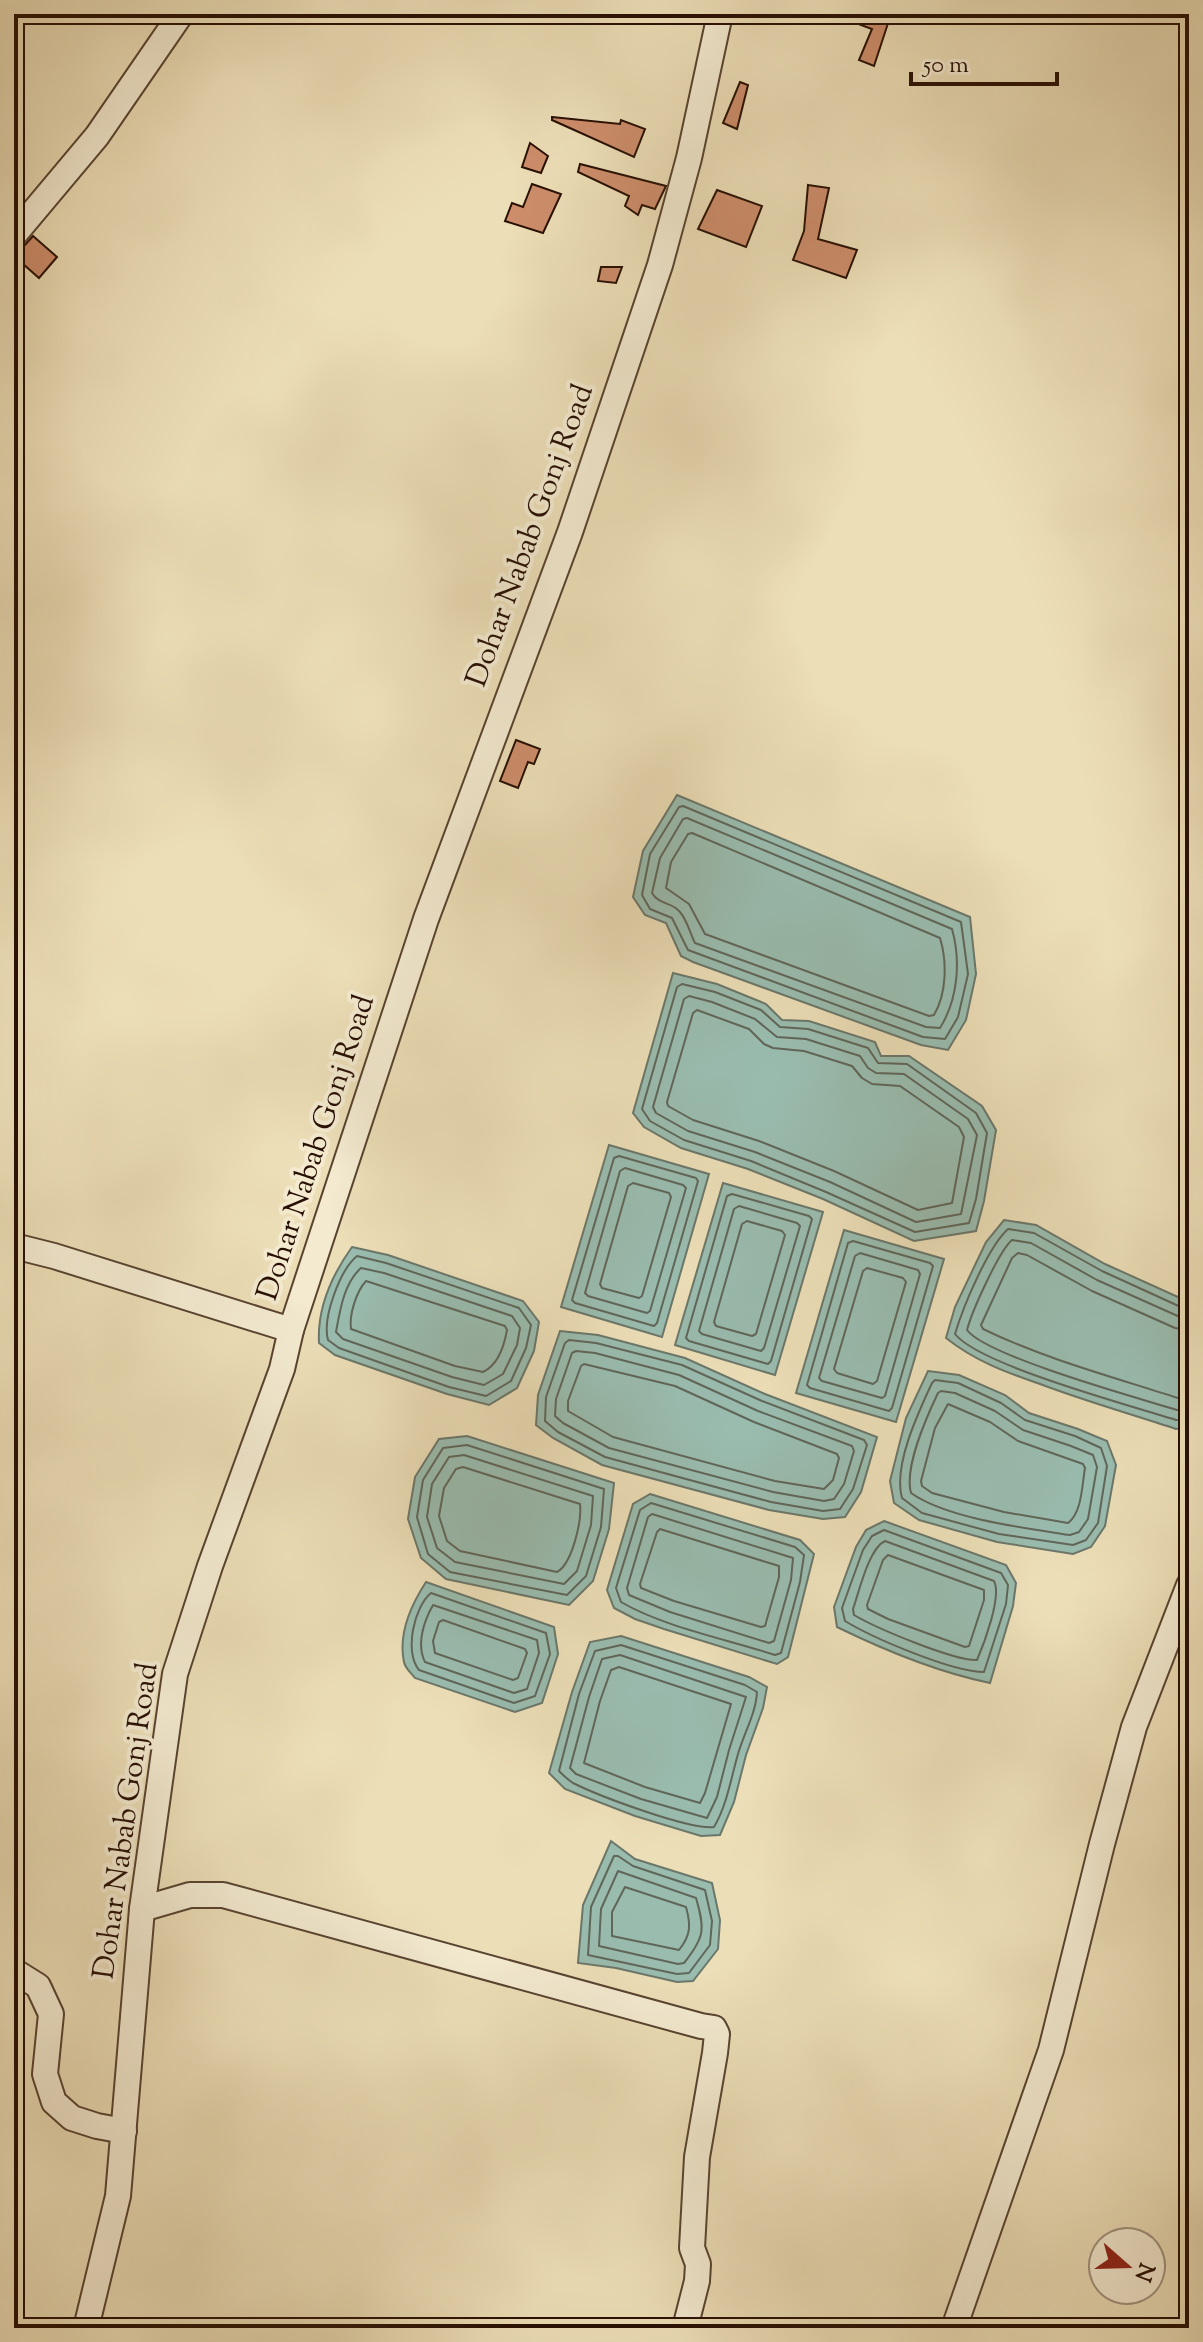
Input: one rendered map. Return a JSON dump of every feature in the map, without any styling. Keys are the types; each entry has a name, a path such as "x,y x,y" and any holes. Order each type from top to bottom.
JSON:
{"street":[{"path":"14,235 97,136 181,14"},
{"name":"Dohar Nabab Gonj Road","path":"86,2328 118,2196 142,1909 175,1674 210,1566 282,1369 291,1330 426,919 570,532 660,265 689,158 720,14"},
{"path":"14,1246 291,1330"},
{"path":"954,2328 1051,2050 1134,1727 1189,1585"},
{"path":"142,1909 190,1895 223,1895 714,2028 717,2034 715,2053 697,2157 692,2248 698,2264 697,2281 685,2328"},
{"path":"14,1971 38,1986 51,2014 45,2074 54,2102 72,2118 124,2131"}],"water":[{"path":"677,795 970,917 976,974 966,1020 948,1050 921,1045 681,956 666,923 645,915 633,897 643,851"},
{"path":"673,973 717,984 766,1004 782,1020 809,1021 875,1042 881,1056 909,1056 982,1106 996,1130 976,1231 914,1241 748,1169 681,1148 644,1127 633,1113"},
{"path":"609,1145 709,1174 662,1337 561,1307"},
{"path":"723,1183 823,1212 775,1375 675,1345"},
{"path":"1004,1220 1036,1225 1105,1264 1189,1302 1189,1427 1176,1429 1015,1375 979,1359 946,1338 955,1307 986,1242"},
{"path":"844,1230 944,1259 896,1422 796,1393"},
{"path":"352,1247 388,1255 523,1301 539,1322 534,1351 517,1388 489,1405 447,1394 335,1355 319,1343 320,1317 327,1292"},
{"path":"560,1331 598,1335 685,1358 765,1394 877,1437 861,1492 845,1517 823,1519 769,1510 602,1465 536,1425 538,1395"},
{"path":"928,1371 959,1375 1005,1395 1029,1413 1107,1441 1116,1465 1105,1526 1091,1547 1073,1554 997,1542 919,1520 894,1503 890,1481 906,1418"},
{"path":"467,1436 614,1483 609,1529 593,1581 569,1605 446,1579 421,1558 408,1519 415,1477 439,1439"},
{"path":"650,1494 800,1540 814,1554 788,1657 777,1664 664,1629 614,1608 607,1590 633,1504"},
{"path":"884,1521 1006,1565 1016,1583 1013,1606 990,1683 912,1660 837,1627 834,1607 856,1547 866,1530"},
{"path":"426,1582 554,1627 558,1654 542,1703 515,1712 415,1678 405,1664 404,1630 415,1600"},
{"path":"621,1636 749,1677 767,1687 734,1802 720,1835 701,1836 635,1816 565,1789 549,1773 590,1642"},
{"path":"611,1841 635,1859 712,1883 720,1920 718,1949 693,1981 677,1982 578,1963 583,1905"}],"building":[{"path":"837,14 891,14 874,66 859,60 872,29"},
{"path":"740,82 748,85 737,129 723,123"},
{"path":"552,117 620,124 621,120 645,129 634,157 552,120"},
{"path":"530,143 548,156 541,173 522,167"},
{"path":"580,164 666,186 655,209 642,205 638,215 625,206 629,196 578,172"},
{"path":"532,184 561,194 543,233 505,221 512,203 523,207"},
{"path":"808,185 829,188 818,239 857,250 846,278 793,260 804,231"},
{"path":"717,190 762,206 746,247 698,229"},
{"path":"33,236 57,257 39,278 14,256 14,250 25,245"},
{"path":"601,267 622,267 616,283 598,281"},
{"path":"516,740 540,749 534,764 528,762 518,788 500,781"}]}
